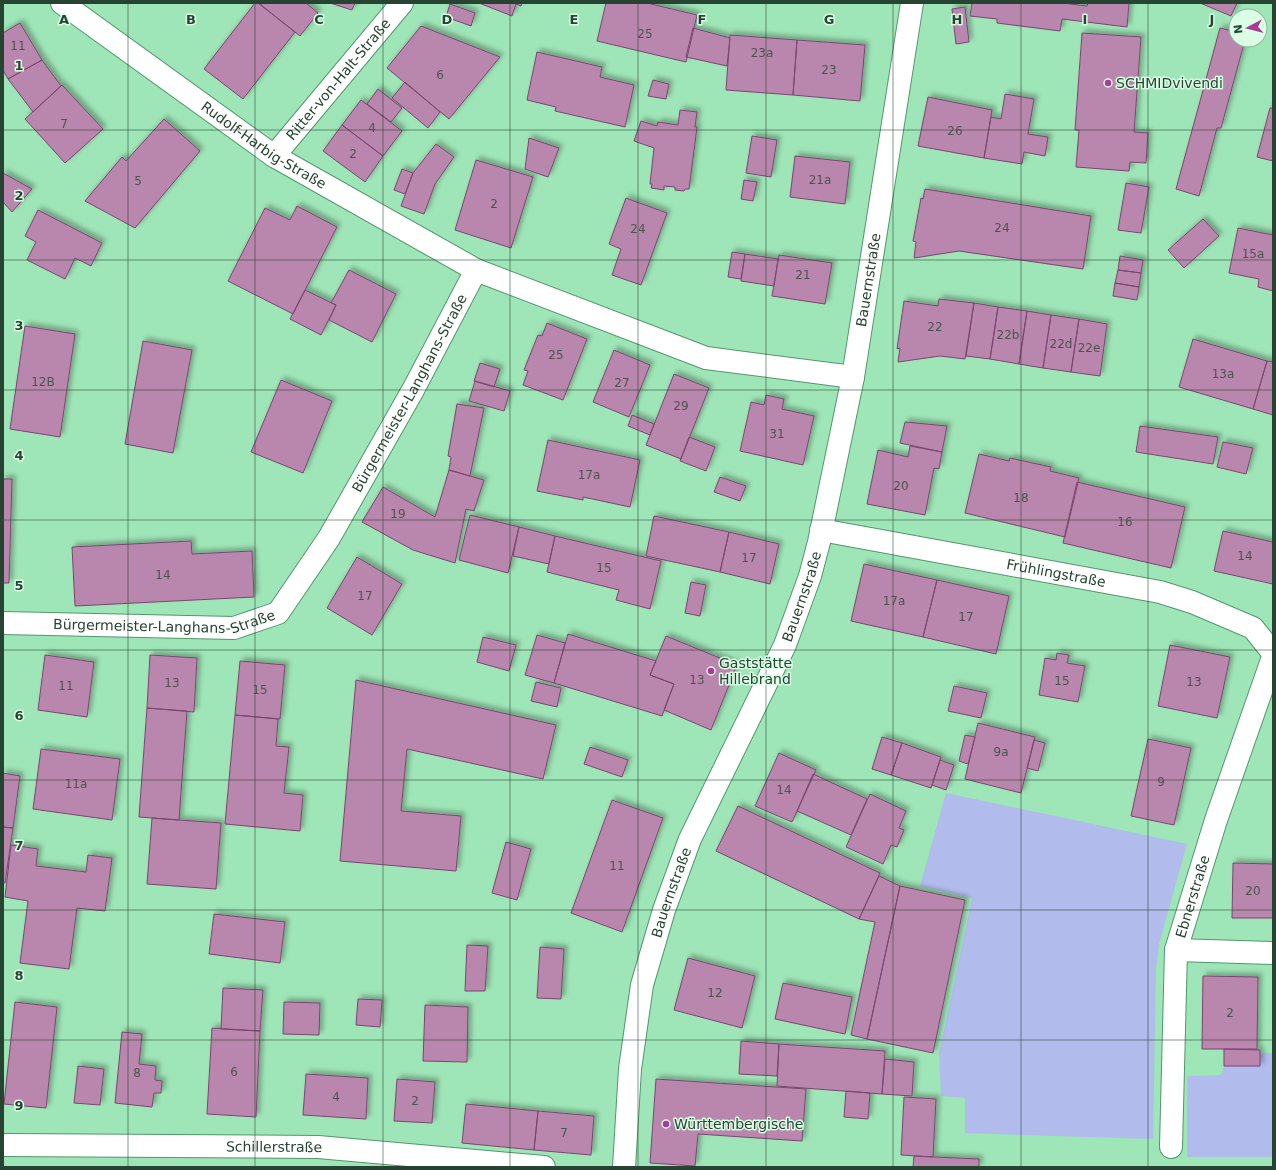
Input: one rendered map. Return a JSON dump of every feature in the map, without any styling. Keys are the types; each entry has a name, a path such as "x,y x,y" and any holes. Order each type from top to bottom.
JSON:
{"street":[{"name":"Rudolf-Harbig-Straße","path":"62,3 274,156 476,270"},
{"name":"Ritter-von-Halt-Straße","path":"274,156 402,3"},
{"name":"Bauernstraße","path":"624,1167 630,1069 642,985 664,910 690,839 785,645 810,576 853,377 912,3"},
{"path":"476,270 706,358 853,377"},
{"name":"Bürgermeister-Langhans-Straße","path":"3,623 234,628 278,613 330,538 413,390 476,270"},
{"name":"Frühlingstraße","path":"821,530 1160,592 1192,602 1253,628 1273,653"},
{"name":"Ebnerstraße","path":"1171,1147 1176,950 1216,820 1273,657"},
{"path":"1176,950 1273,953"},
{"name":"Schillerstraße","path":"3,1145 318,1147 544,1167"}],"shaded area":[{"path":"946,793 1187,844 1159,944 1156,968 1153,1139 965,1133 965,1098 941,1096 939,1054 972,898 920,886"},
{"path":"1260,1053 1273,1053 1273,1157 1187,1157 1187,1076 1221,1075 1224,1066 1259,1066"}],"building":[{"path":"255,3 258,3 295,32 243,99 204,69"},
{"path":"262,3 306,3 318,13 300,36 261,5"},
{"path":"330,3 355,3 352,10"},
{"path":"479,3 522,3 521,6 516,4 512,16"},
{"path":"606,3 647,3 697,15 686,62 597,41"},
{"path":"972,3 1063,3 1087,6 1088,3 1129,3 1127,27 1062,19 1060,31 997,23 997,19 970,16"},
{"path":"1200,3 1237,3 1235,8 1228,8 1228,15"},
{"path":"450,4 475,13 471,26 446,17"},
{"path":"965,7 969,42 956,44 952,9"},
{"path":"20,23 42,60 8,79 3,70 3,33"},
{"path":"421,26 500,57 449,119 387,68"},
{"path":"693,28 730,38 727,66 686,57"},
{"path":"1220,28 1228,30 1228,48 1243,48 1221,128 1217,128 1199,196 1176,189"},
{"name":"SCHMIDvivendi","path":"1082,33 1141,37 1134,132 1148,133 1146,163 1130,162 1129,171 1076,167 1079,130 1075,130"},
{"path":"730,35 797,40 793,95 726,90"},
{"path":"797,40 865,45 860,101 793,95"},
{"path":"537,52 602,67 600,77 634,85 625,127 555,111 556,107 527,100"},
{"path":"42,60 61,86 33,112 8,79"},
{"path":"653,80 669,84 666,99 648,96"},
{"path":"405,82 440,112 428,128 392,98"},
{"path":"62,85 103,129 65,163 25,119"},
{"path":"378,89 402,108 391,122 367,104"},
{"path":"1005,94 1034,99 1028,134 1048,137 1045,156 1024,152 1022,164 984,158 991,117 1001,119"},
{"path":"928,97 992,110 984,158 918,146"},
{"path":"361,100 402,131 383,156 342,125"},
{"path":"1270,108 1273,108 1273,161 1257,157"},
{"path":"680,110 697,112 695,127 697,127 689,189 685,189 684,191 675,190 675,187 664,186 664,190 651,188 652,184 650,184 654,148 634,141 641,121 657,126 658,122 678,125"},
{"path":"164,119 200,151 135,228 85,201 122,157 126,161"},
{"path":"342,125 383,156 365,182 323,151"},
{"path":"752,136 777,140 771,177 746,173"},
{"path":"529,138 559,148 548,177 525,169"},
{"path":"436,144 454,157 435,184 424,214 401,206 413,173"},
{"path":"795,156 850,162 845,204 790,197"},
{"path":"476,160 533,177 511,248 455,230"},
{"path":"402,169 413,173 405,194 394,190"},
{"path":"3,173 32,189 12,212 3,202"},
{"path":"744,180 757,182 753,201 741,199"},
{"path":"1126,183 1149,187 1141,233 1118,230"},
{"path":"925,189 1091,216 1083,269 959,251 914,258 916,242 913,241 921,198 923,199"},
{"path":"626,198 667,213 641,285 612,275 621,249 609,244"},
{"path":"297,206 337,227 293,314 228,281 265,208 290,220"},
{"path":"38,210 102,243 91,266 75,258 65,279 27,260 36,242 25,236"},
{"path":"1203,219 1219,236 1184,268 1168,250"},
{"path":"1238,228 1273,235 1273,291 1258,287 1259,279 1229,273"},
{"path":"732,252 745,254 741,279 728,277"},
{"path":"745,254 778,259 774,286 741,281"},
{"path":"779,255 832,263 825,304 772,296"},
{"path":"1120,256 1143,260 1141,273 1118,270"},
{"path":"349,270 396,294 372,342 329,320 336,305 331,303"},
{"path":"1118,270 1141,273 1139,287 1115,283"},
{"path":"1115,283 1139,287 1137,300 1113,296"},
{"path":"305,290 336,305 321,335 290,319"},
{"path":"939,299 974,303 965,359 940,356 898,362 900,348 897,349 904,301 938,306"},
{"path":"974,303 998,307 990,359 966,356"},
{"path":"998,307 1027,311 1019,364 990,359"},
{"path":"1027,311 1051,315 1043,368 1019,364"},
{"path":"1051,315 1079,319 1071,372 1043,368"},
{"path":"1079,319 1107,324 1100,376 1071,372"},
{"path":"547,323 587,339 563,400 523,385 528,371 524,370 538,335 542,336"},
{"path":"25,326 75,334 60,437 10,429"},
{"path":"1193,339 1267,361 1253,409 1179,387"},
{"path":"143,341 192,350 173,453 125,444"},
{"path":"614,350 650,365 629,417 593,402"},
{"path":"1267,361 1273,362 1273,415 1253,409"},
{"path":"480,363 500,369 494,387 474,381"},
{"path":"674,374 709,388 681,459 646,445"},
{"path":"281,380 332,401 303,473 251,452"},
{"path":"475,381 510,391 504,411 469,401"},
{"path":"766,395 784,399 782,409 814,416 803,465 740,451 751,402 764,405"},
{"path":"457,404 484,408 470,476 449,470 451,457 448,456"},
{"path":"632,415 654,424 650,435 628,426"},
{"path":"905,422 947,426 942,452 900,443"},
{"path":"1140,426 1218,437 1213,464 1136,452"},
{"path":"689,437 715,447 706,471 680,461"},
{"path":"548,440 640,460 630,507 583,497 583,500 537,491"},
{"path":"1223,442 1253,448 1246,474 1217,467"},
{"path":"910,446 942,452 939,469 934,468 925,515 867,504 878,450 908,457"},
{"path":"979,454 1009,461 1010,458 1051,467 1050,471 1079,478 1065,537 965,513"},
{"path":"449,470 484,480 474,511 466,509 455,563 413,550 362,522 383,487 435,517"},
{"path":"720,477 746,486 740,501 714,492"},
{"path":"3,479 12,479 9,583 3,583"},
{"path":"1077,482 1185,507 1171,568 1063,543"},
{"path":"470,515 519,527 508,573 459,560"},
{"path":"654,516 729,532 720,572 646,556"},
{"path":"519,527 555,536 549,564 513,556"},
{"path":"1223,531 1273,542 1273,584 1214,571"},
{"path":"729,532 779,544 770,584 720,572"},
{"path":"555,536 661,561 650,609 616,600 619,590 547,572"},
{"path":"191,541 192,554 252,551 254,597 75,606 72,547"},
{"path":"357,557 402,584 372,635 327,608"},
{"path":"864,564 937,580 923,637 851,621"},
{"path":"937,580 1009,596 996,654 923,637"},
{"path":"691,582 706,585 700,616 685,613"},
{"path":"568,634 656,661 650,675 674,684 662,716 554,683"},
{"path":"537,635 565,643 554,683 525,675"},
{"path":"666,636 737,665 711,730 664,710 674,684 650,675"},
{"path":"483,637 516,645 509,671 477,662"},
{"path":"1170,645 1230,657 1217,718 1158,706"},
{"path":"1057,653 1069,655 1067,663 1085,666 1078,702 1039,695 1045,658 1056,660"},
{"path":"45,655 94,662 87,717 38,710"},
{"path":"150,655 197,658 194,712 147,708"},
{"path":"240,661 285,665 280,719 235,715"},
{"path":"356,680 556,725 543,779 407,749 401,811 461,816 456,871 340,861"},
{"path":"536,682 561,688 557,707 531,701"},
{"path":"954,686 987,693 981,718 948,711"},
{"path":"147,708 187,711 179,820 139,817"},
{"path":"235,715 278,719 276,746 289,747 284,793 303,795 300,831 225,824"},
{"path":"978,723 1035,737 1021,793 965,779"},
{"path":"965,735 975,737 968,764 959,761"},
{"path":"882,737 902,743 891,775 872,769"},
{"path":"1148,739 1191,748 1174,825 1131,816"},
{"path":"1034,740 1045,743 1038,771 1027,768"},
{"path":"902,743 941,757 931,788 891,775"},
{"path":"590,747 628,760 622,777 584,764"},
{"path":"41,749 120,759 112,820 33,809"},
{"path":"779,753 816,770 792,822 755,806"},
{"path":"940,760 954,765 946,790 932,785"},
{"path":"3,773 20,776 13,828 3,827"},
{"path":"813,774 867,799 851,835 797,811"},
{"path":"870,794 906,811 899,828 904,830 897,847 891,845 883,864 846,847"},
{"path":"612,800 663,818 622,932 571,913"},
{"path":"738,806 880,873 859,919 716,851"},
{"path":"152,818 221,823 216,889 147,884"},
{"path":"3,827 13,828 5,883 3,883"},
{"path":"506,842 531,849 517,900 492,893"},
{"path":"11,845 38,849 36,866 86,872 88,855 112,858 105,911 77,908 69,969 20,963 28,901 5,897"},
{"path":"1233,863 1273,864 1273,918 1232,918"},
{"path":"879,876 900,886 867,1039 851,1035 875,922 859,919"},
{"path":"900,886 965,900 933,1053 867,1039"},
{"path":"214,914 285,922 280,963 209,954"},
{"path":"467,945 488,946 485,991 465,991"},
{"path":"540,947 564,949 561,999 537,998"},
{"path":"688,958 755,976 742,1028 674,1010"},
{"path":"1203,976 1258,977 1257,1049 1202,1049"},
{"path":"783,983 852,997 845,1034 775,1019"},
{"path":"223,988 263,990 260,1031 221,1029"},
{"path":"358,999 382,1000 380,1027 356,1025"},
{"path":"15,1002 57,1007 46,1108 4,1104"},
{"path":"284,1002 320,1003 319,1035 283,1034"},
{"path":"425,1005 468,1007 467,1062 423,1061"},
{"path":"212,1028 260,1031 256,1117 207,1114"},
{"path":"122,1032 142,1034 139,1064 156,1066 155,1080 162,1081 161,1093 154,1093 152,1107 115,1103"},
{"path":"741,1041 779,1044 777,1076 739,1074"},
{"path":"779,1044 885,1051 882,1094 777,1086"},
{"path":"1224,1049 1260,1050 1260,1066 1224,1066"},
{"path":"885,1059 914,1062 912,1096 882,1094"},
{"path":"78,1066 104,1069 100,1105 74,1103"},
{"path":"306,1074 368,1078 366,1119 303,1115"},
{"path":"397,1079 435,1082 432,1123 394,1121"},
{"path":"656,1079 806,1089 802,1141 698,1134 695,1166 650,1163"},
{"path":"846,1091 870,1093 868,1119 844,1117"},
{"path":"904,1097 936,1099 933,1157 901,1155"},
{"path":"466,1104 538,1111 534,1150 462,1143"},
{"path":"538,1111 594,1116 591,1155 534,1150"},
{"path":"914,1156 979,1159 979,1167 913,1167"}],"place":[{"name":"SCHMIDvivendi","path":"1108,83"},
{"name":"Gaststätte Hillebrand","path":"711,671"},
{"name":"Württembergische","path":"666,1124"}]}
